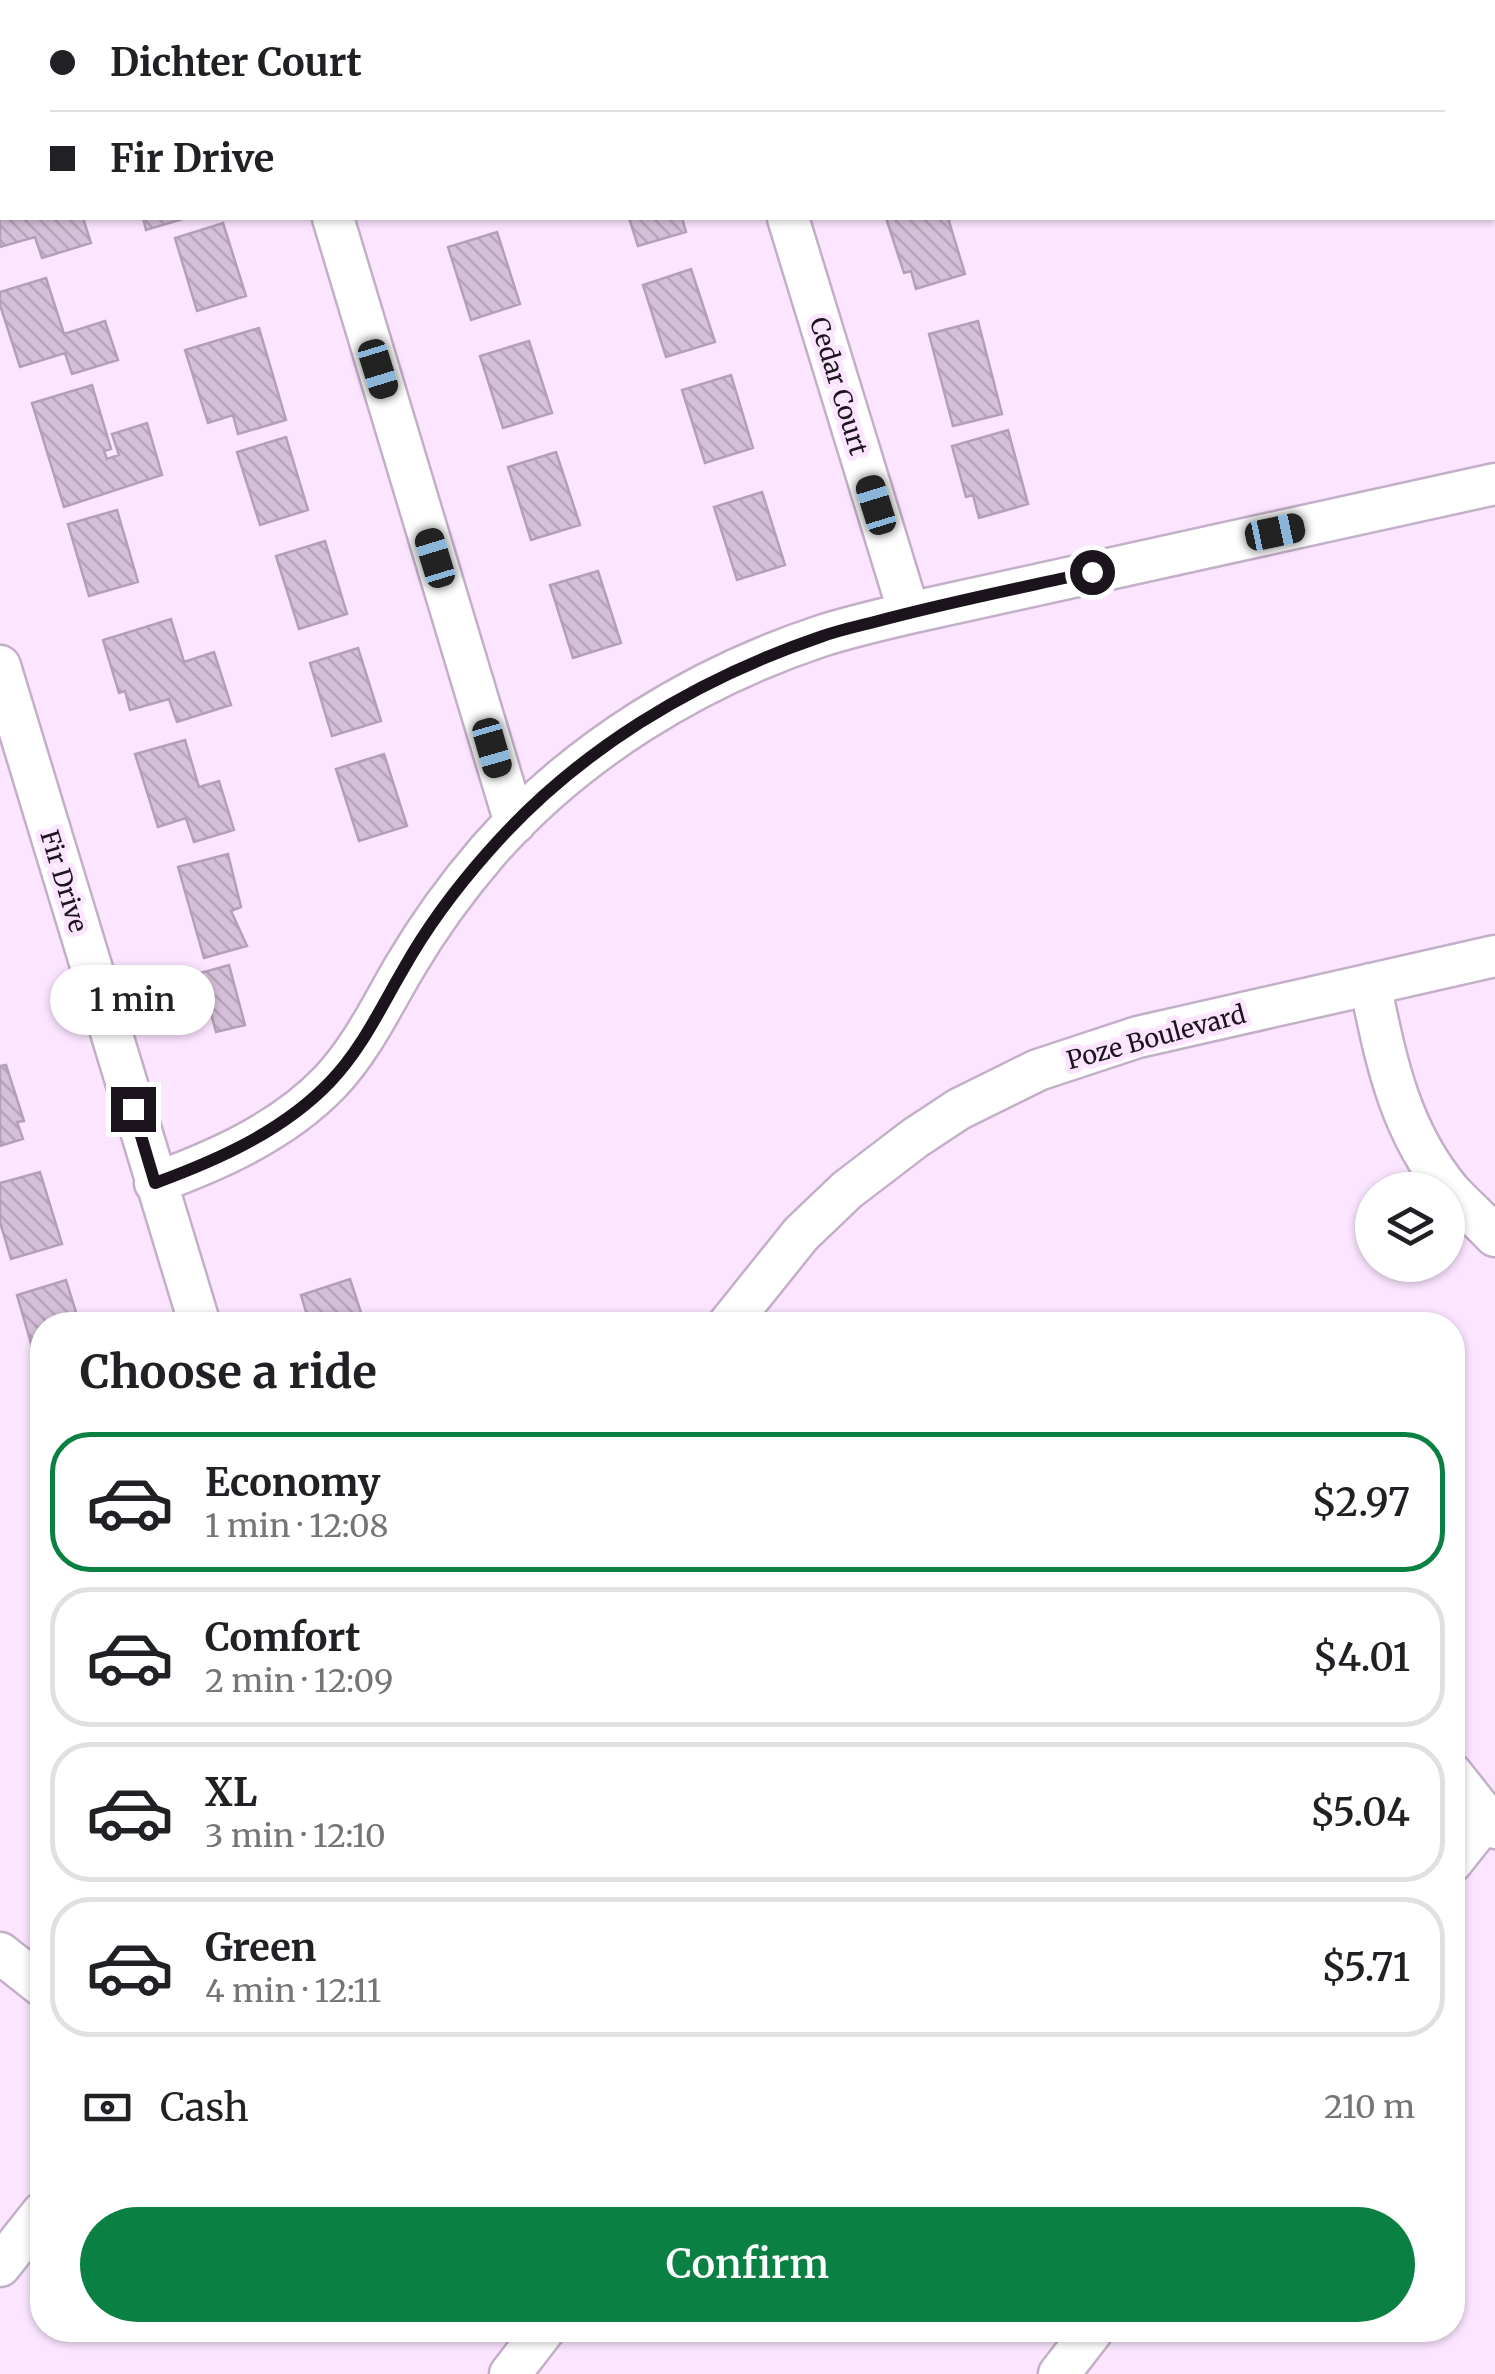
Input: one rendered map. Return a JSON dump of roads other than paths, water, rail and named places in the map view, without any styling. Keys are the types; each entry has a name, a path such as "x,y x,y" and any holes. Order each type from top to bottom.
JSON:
{"street":[{"path":"334,220 515,823"},
{"name":"Cedar Court","path":"789,220 908,613"},
{"path":"155,1183 217,1160 286,1119 330,1082 364,1040 406,964 442,910 487,852 585,760 674,702 751,663 822,636 908,613 1495,484"},
{"name":"Fir Drive","path":"0,666 196,1312"},
{"name":"Poze Boulevard","path":"738,1312 801,1234 848,1190 915,1138 959,1110 1066,1059 1138,1036 1495,956"},
{"path":"1370,984 1387,1065 1414,1138 1450,1190 1495,1236"},
{"path":"1465,1790 1491,1823 1465,1849"},
{"path":"0,1953 30,1977"},
{"path":"0,2266 30,2228"},
{"path":"510,2374 535,2342"},
{"path":"1059,2374 1084,2342"}]}
